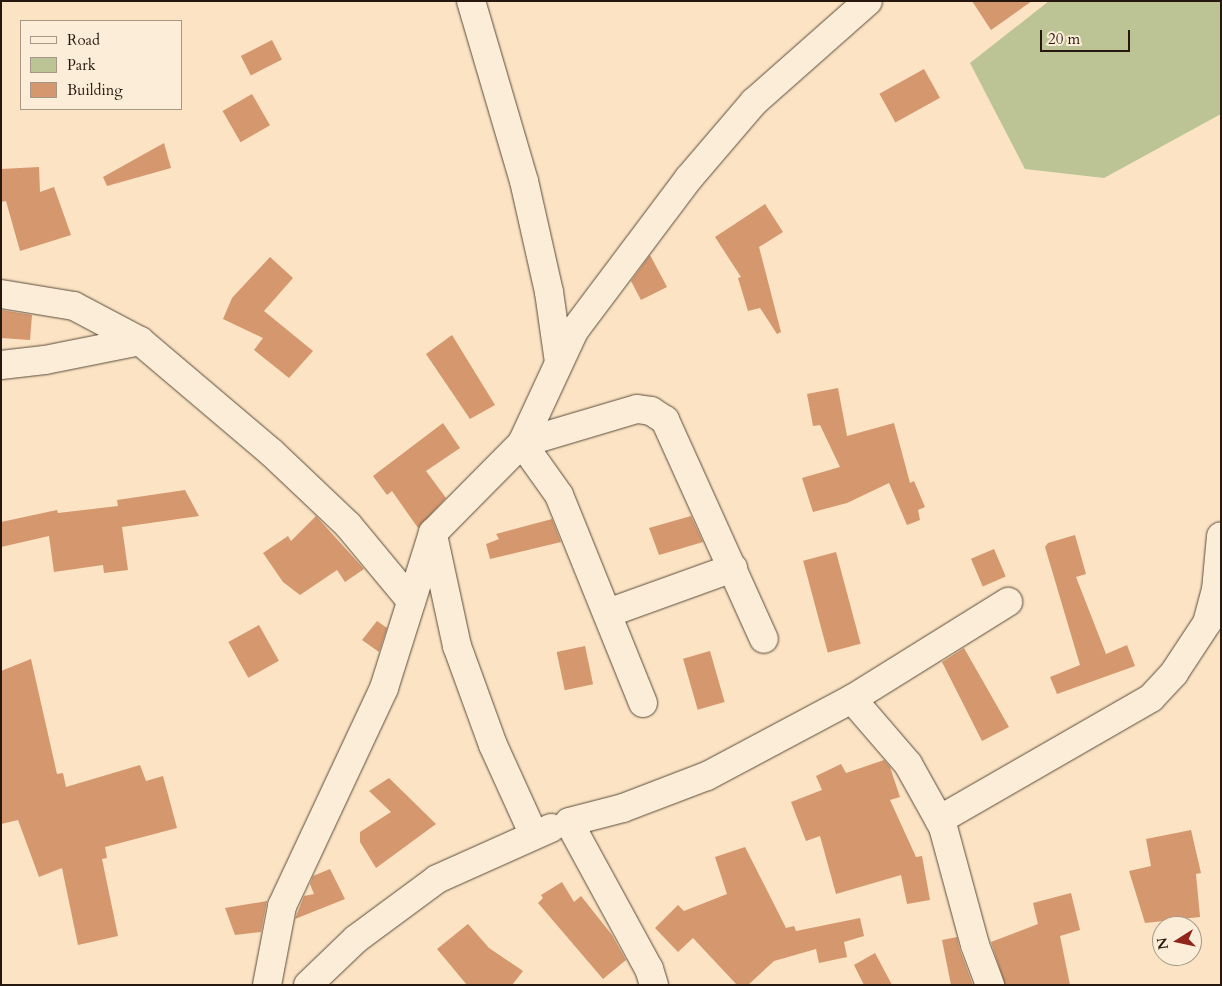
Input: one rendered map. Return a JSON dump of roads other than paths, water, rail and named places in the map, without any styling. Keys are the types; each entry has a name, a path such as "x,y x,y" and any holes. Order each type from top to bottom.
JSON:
{"street":[{"path":"470,1 524,181 550,292 559,362"},
{"path":"267,985 282,906 384,688 433,533 522,443 574,331 713,150 754,102 868,1"},
{"path":"1,294 74,306 140,342 292,472 348,526 411,601"},
{"path":"1,365 45,360 140,342"},
{"path":"522,443 637,409 651,411 664,420 764,639"},
{"path":"522,443 560,494 643,703"},
{"path":"433,533 457,646 492,745 533,833"},
{"path":"939,820 1151,698 1174,673 1208,623 1216,590 1221,536"},
{"path":"608,613 733,568"},
{"path":"308,985 356,939 437,879 533,833 623,808 707,776 852,699 1008,602"},
{"path":"852,699 908,764 939,820 975,945 990,985"},
{"path":"569,822 649,969 654,985"}]}
